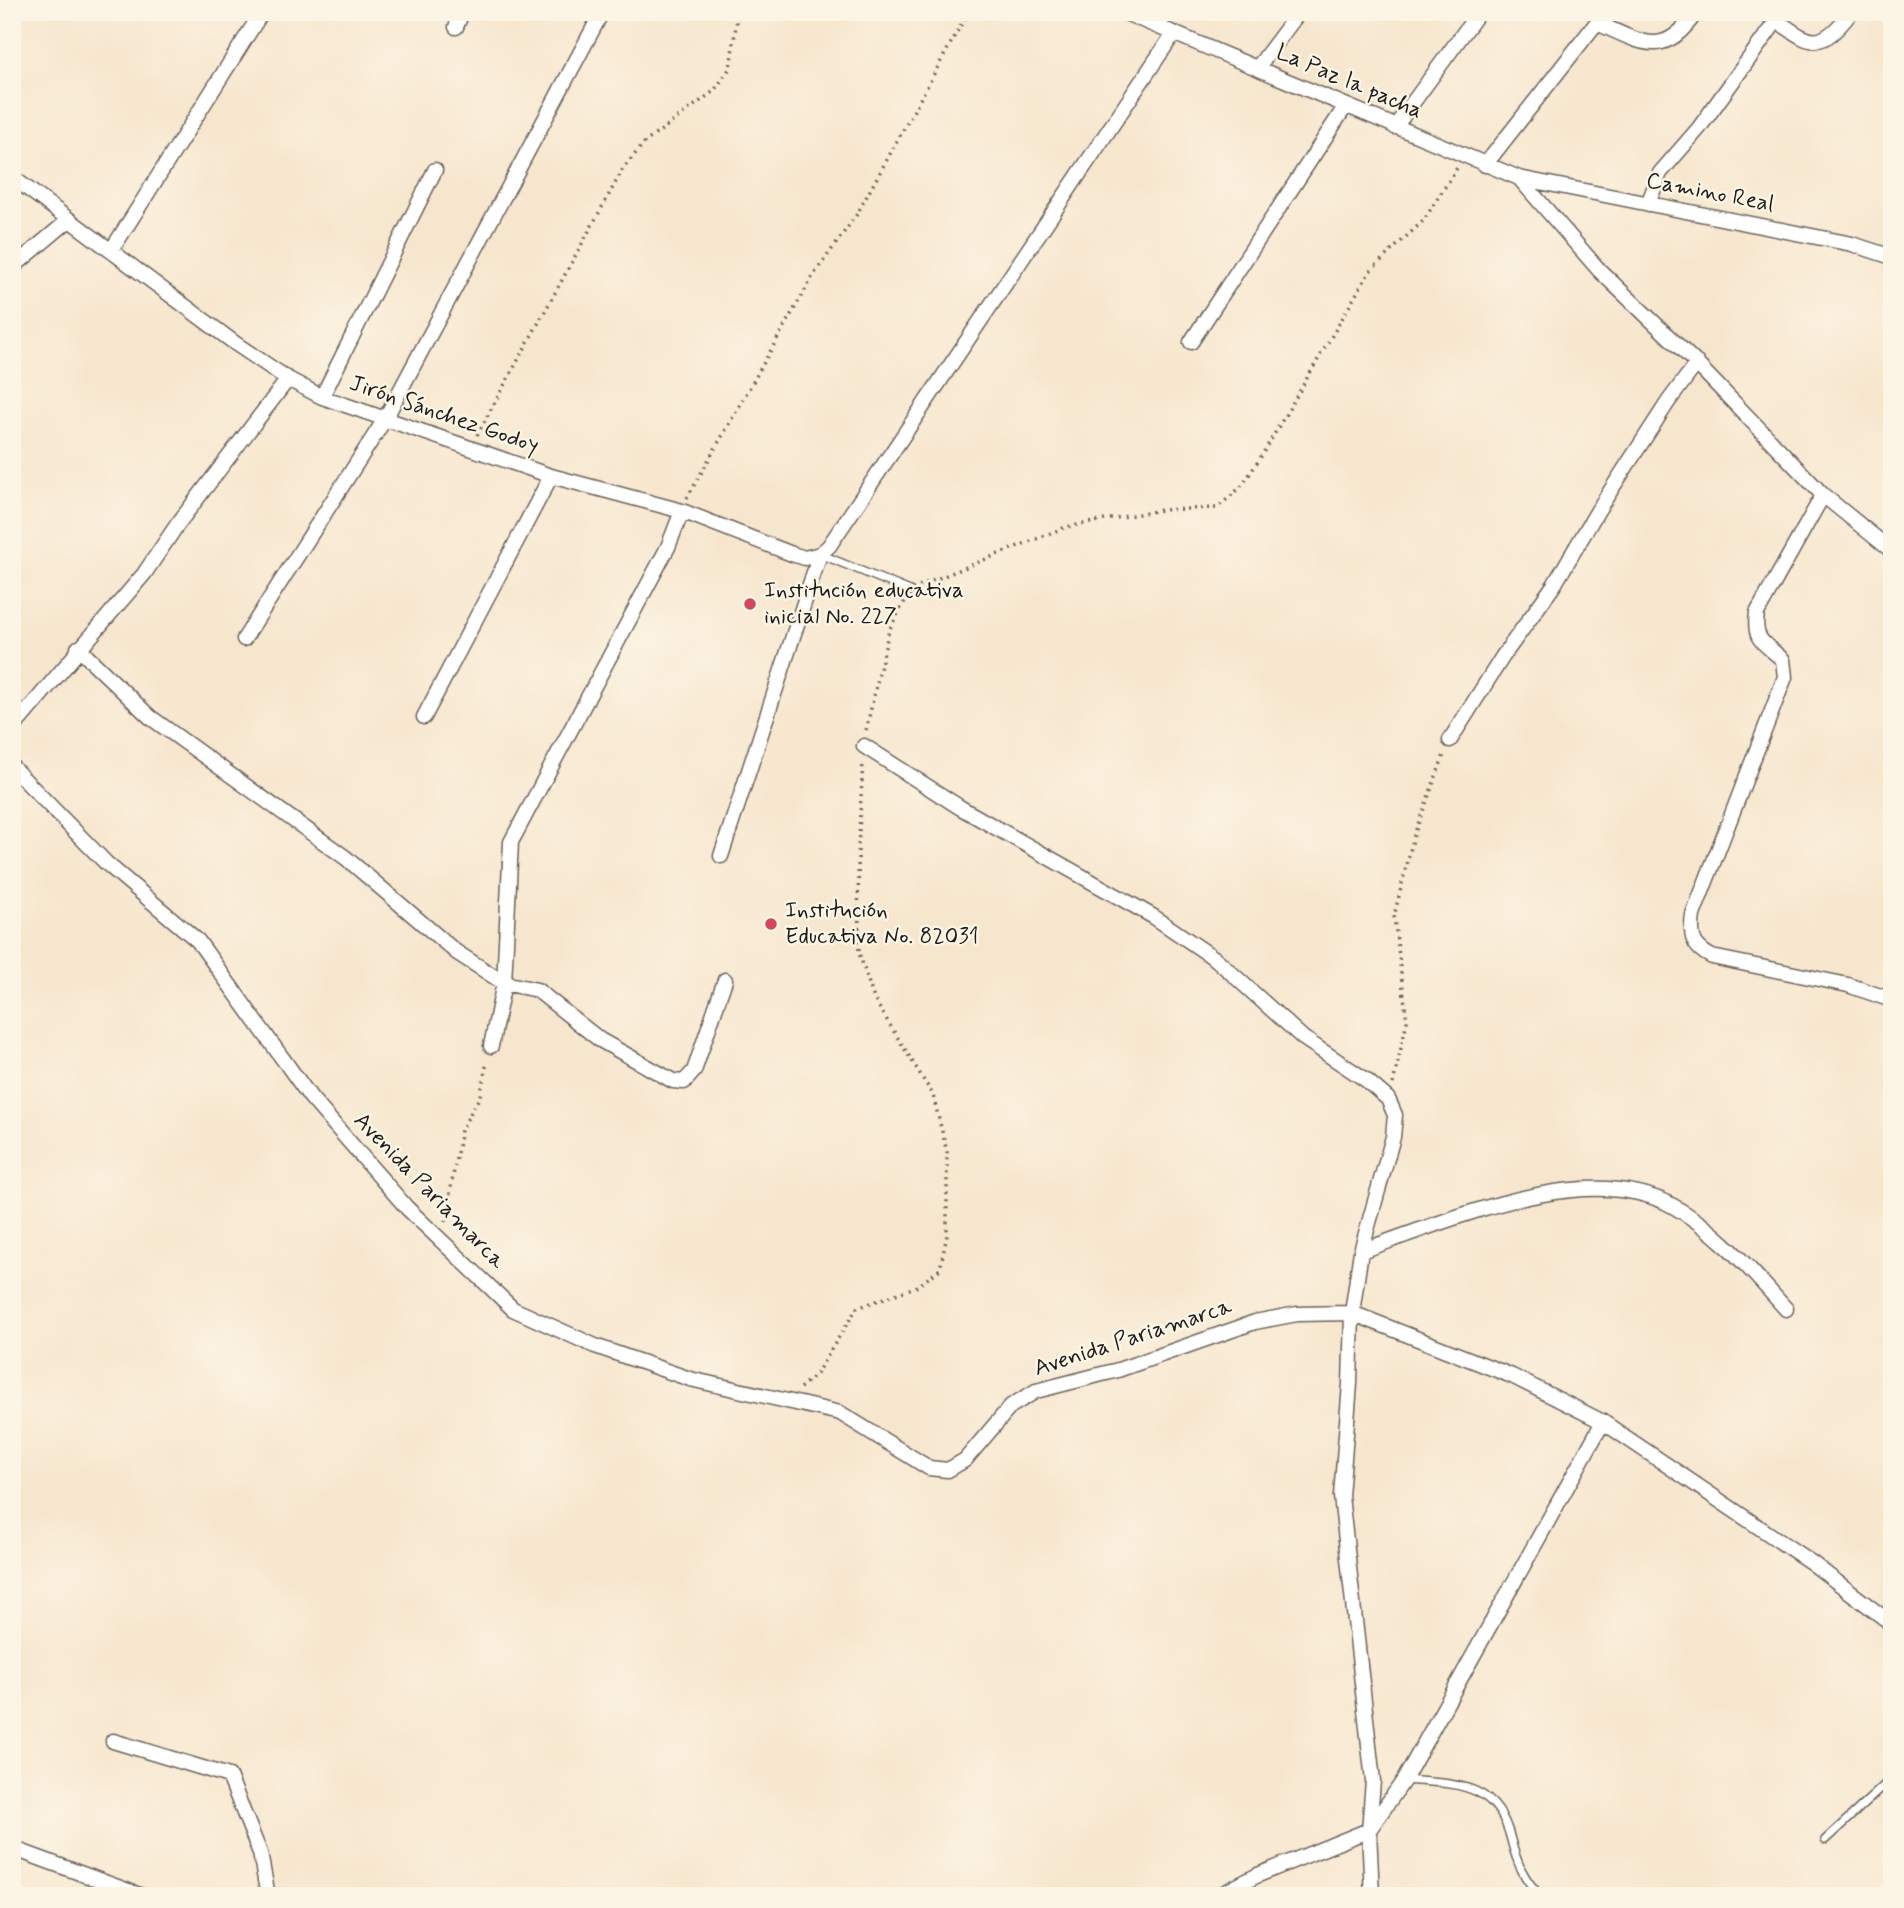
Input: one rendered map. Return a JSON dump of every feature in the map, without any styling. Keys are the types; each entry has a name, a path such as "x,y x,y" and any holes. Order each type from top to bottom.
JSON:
{"street":[{"path":"111,251 261,12"},
{"path":"456,27 462,12"},
{"path":"244,639 385,419 602,12"},
{"name":"La Paz la pacha","path":"1123,12 1518,178 1599,270 1697,363 1823,495 1892,551"},
{"path":"1258,67 1299,12"},
{"path":"1395,127 1479,12"},
{"path":"1485,165 1601,18 1648,45 1674,37 1696,12"},
{"path":"1763,12 1807,40 1817,42 1835,34 1851,12"},
{"path":"1648,204 1660,173 1699,128 1777,20"},
{"path":"721,856 820,554 829,545 1174,33"},
{"path":"1191,342 1345,107"},
{"path":"322,397 435,170"},
{"name":"Jirón Sánchez Godoy","path":"12,177 288,379 322,397 551,476 682,511 792,554 805,558 820,554"},
{"name":"Camino Real","path":"1518,178 1852,244 1892,257"},
{"path":"12,268 69,220"},
{"path":"1450,740 1503,656 1554,585 1598,510 1668,402 1697,363"},
{"path":"12,729 144,574 177,525 288,379"},
{"path":"424,717 551,476"},
{"path":"1823,495 1757,613 1758,638 1783,660 1786,667 1785,677 1693,915 1690,930 1692,942 1700,951 1712,957 1848,985 1892,1000"},
{"path":"491,1046 504,983 511,842 668,547 682,511"},
{"path":"78,649 150,717 346,858 456,952 504,983 537,990 600,1040 673,1081 684,1082 694,1071 725,980"},
{"path":"864,746 961,808 1164,924 1217,960 1303,1038 1366,1080 1388,1099 1395,1115 1393,1137 1361,1251 1352,1313 1350,1384 1341,1496 1373,1781 1369,1830 1372,1896"},
{"name":"Avenida Pariamarca","path":"12,767 106,863 198,941 311,1098 439,1242 513,1309 595,1346 690,1380 840,1413 929,1468 948,1471 965,1460 1011,1406 1037,1391 1118,1370 1255,1322 1297,1314 1352,1313"},
{"path":"1361,1251 1464,1214 1521,1200 1579,1189 1630,1190 1671,1205 1730,1246 1786,1309"},
{"path":"1352,1313 1512,1376 1603,1422 1812,1563 1892,1625"},
{"path":"1218,1896 1258,1875 1369,1830 1404,1780 1603,1422"},
{"path":"113,1741 229,1776 260,1853 268,1896"},
{"path":"12,1848 142,1896"}],"lane":[{"name":"Jirón Sánchez Godoy","path":"820,554 910,591"},
{"path":"1825,1840 1892,1778"},
{"path":"1404,1780 1474,1788 1496,1804 1527,1884 1541,1896"}],"path":[{"path":"470,446 623,169 644,143 714,91 730,68 738,12"},
{"path":"682,511 807,287 857,214 968,12"},
{"path":"787,1401 816,1374 857,1308 918,1286 940,1269 947,1234 947,1152 933,1095 874,999 859,953 858,849 864,746 889,630 910,591 1066,527 1161,510 1217,508 1241,487 1259,460 1370,271 1424,220 1463,157"},
{"path":"1388,1099 1407,1021 1394,916 1414,835 1450,740"},
{"path":"439,1242 450,1205 461,1130 480,1096 491,1046"}],"place":[{"name":"Institución educativa inicial No. 227","path":"750,604"},
{"name":"Institución Educativa No. 82031","path":"771,924"}]}
